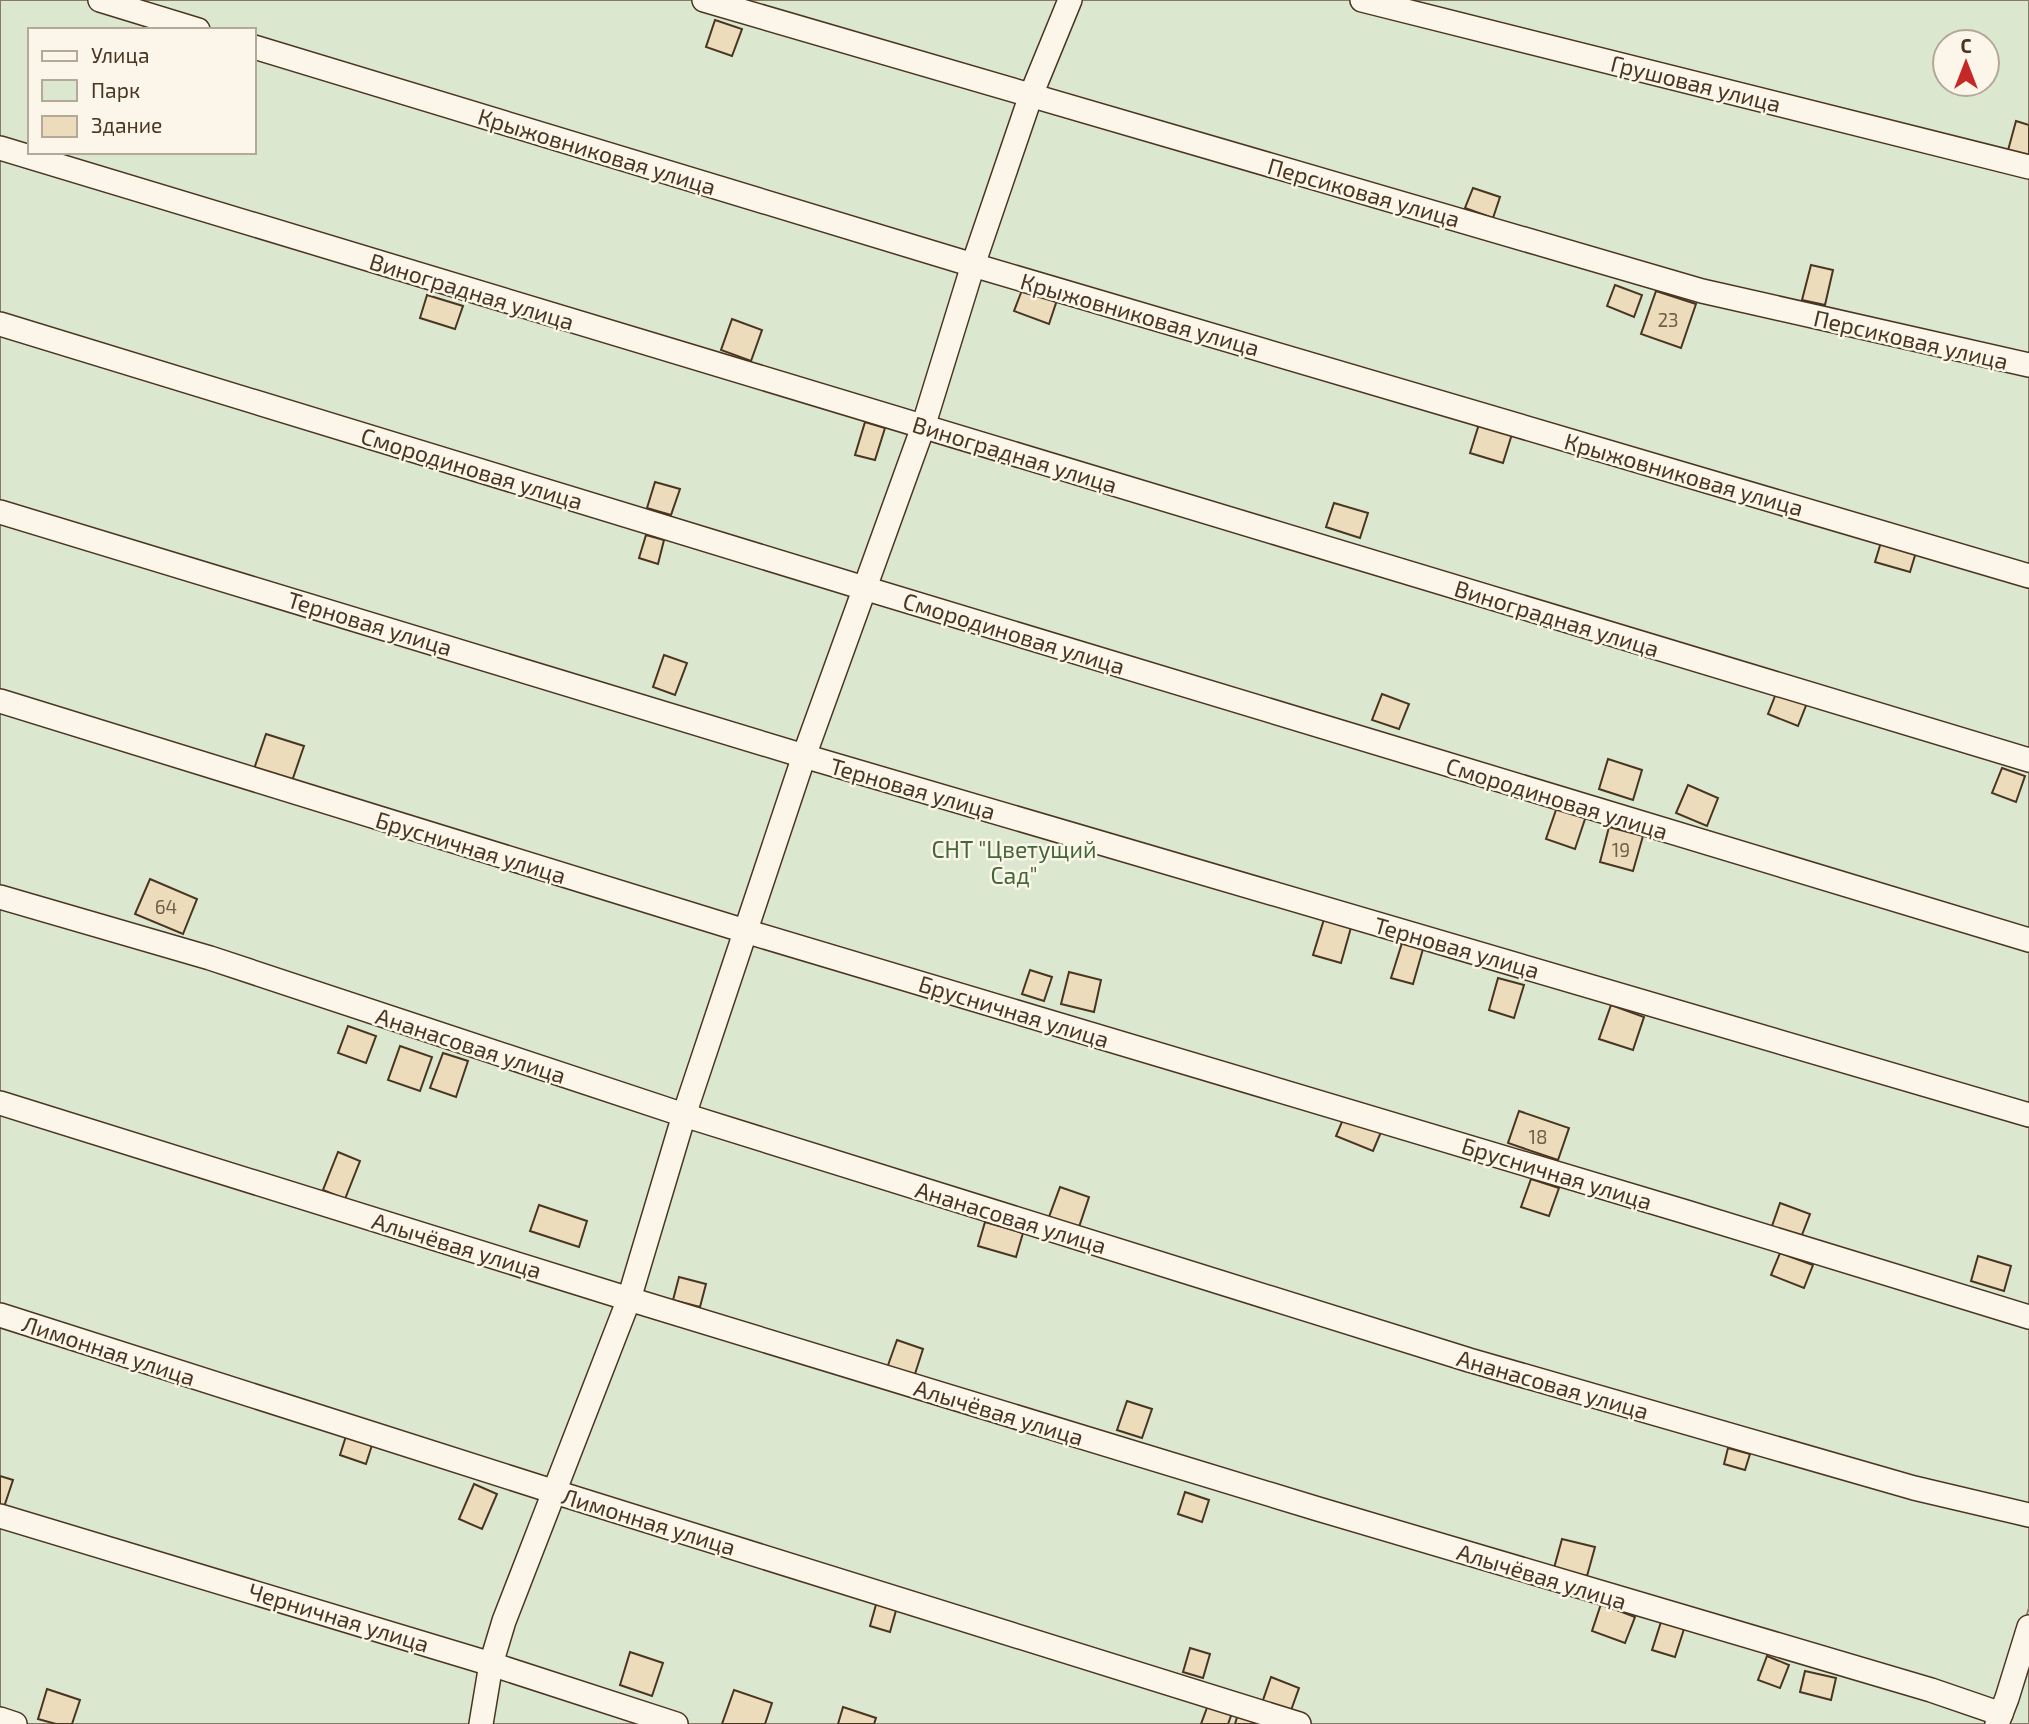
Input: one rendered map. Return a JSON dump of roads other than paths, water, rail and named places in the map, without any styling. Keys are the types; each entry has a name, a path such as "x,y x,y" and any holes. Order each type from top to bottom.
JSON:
{"street":[{"path":"100,0 191,28"},
{"name":"Персиковая улица","path":"704,0 1702,291 2029,365"},
{"path":"481,1724 491,1664 504,1621 629,1299 684,1115 804,756 923,426 973,265 1031,95 1070,0"},
{"name":"Грушовая улица","path":"1362,0 2029,167"},
{"name":"Крыжовниковая улица","path":"256,48 973,265 2029,576"},
{"name":"Виноградная улица","path":"0,148 2029,760"},
{"name":"Смородиновая улица","path":"0,324 2029,940"},
{"name":"Терновая улица","path":"0,512 804,756 2029,1115"},
{"name":"Брусничная улица","path":"0,701 745,931 2029,1317"},
{"name":"Ананасовая улица","path":"0,897 210,958 684,1115 1469,1360 1914,1489 2029,1515"},
{"name":"Алычёвая улица","path":"0,1103 629,1299 1332,1513 2001,1712"},
{"name":"Лимонная улица","path":"0,1315 555,1492 1299,1724"},
{"name":"Черничная улица","path":"0,1516 491,1664 676,1724"},
{"path":"2001,1712 2029,1627"},
{"path":"0,1719 15,1724"}],"park label":[{"name":"СНТ \"Цветущий Сад\"","path":"1014,862"}]}
